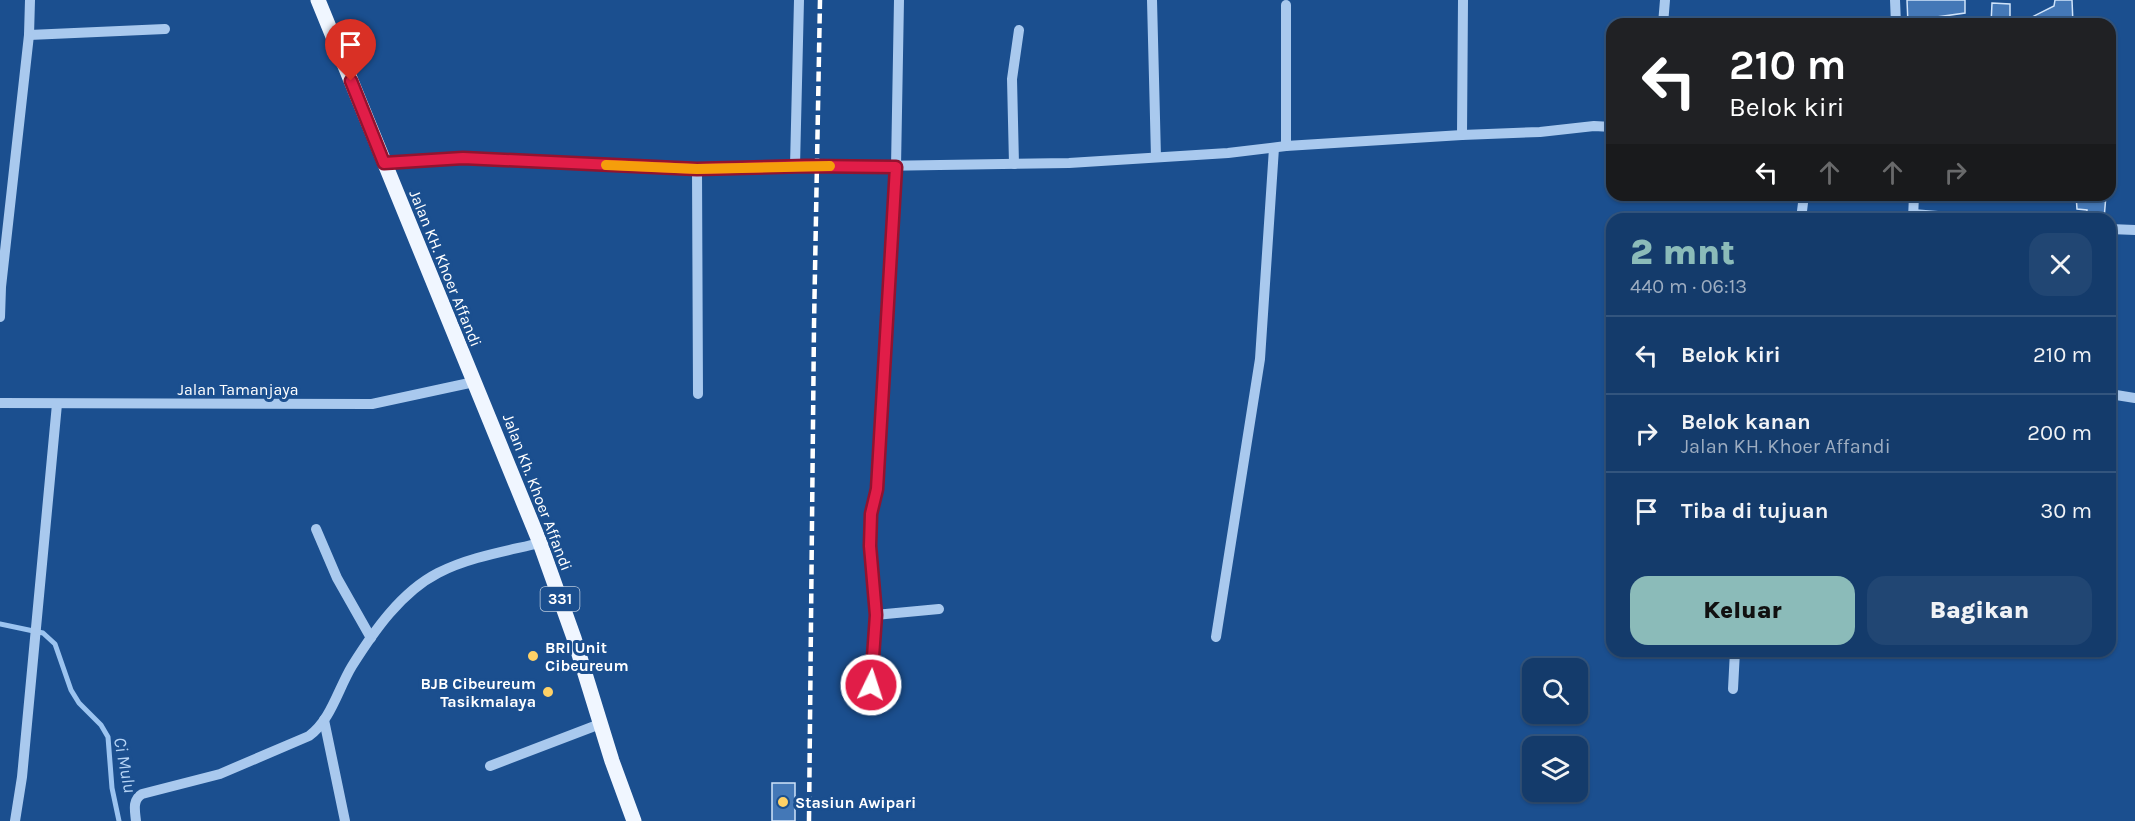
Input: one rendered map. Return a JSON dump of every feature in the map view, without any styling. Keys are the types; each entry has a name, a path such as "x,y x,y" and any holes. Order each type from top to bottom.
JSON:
{"main road":[{"name":"Jalan KH. Khoer Affandi","path":"318,0 474,382"},
{"name":"Jalan Kh. Khoer Affandi","path":"474,382 540,543 634,821"}],"street":[{"path":"0,317 1,287 29,35 30,0"},
{"path":"799,0 800,166"},
{"path":"871,685 876,615 870,546 871,514 877,489 896,167 899,0"},
{"path":"1152,0 1156,157"},
{"path":"1462,135 1464,0"},
{"path":"1664,18 1665,0"},
{"path":"1895,0 1896,18"},
{"path":"1286,5 1286,146"},
{"path":"29,35 165,29"},
{"path":"1014,164 1012,79 1018,30"},
{"path":"384,163 463,158 697,169 1069,163 1286,146 1606,127"},
{"path":"1216,637 1260,358 1274,148"},
{"path":"697,169 698,394"},
{"path":"2116,229 2135,230"},
{"name":"Jalan Tamanjaya","path":"0,403 372,404 474,382"},
{"path":"2116,395 2135,398"},
{"path":"15,821 22,777 57,404"},
{"path":"316,530 338,578 371,638"},
{"path":"136,821 135,804 139,796 206,779 240,767 309,736 324,720 351,668 371,638 398,604 418,585 440,572 474,560 540,543"},
{"path":"876,615 939,609"},
{"path":"1733,689 1735,657"},
{"path":"324,720 345,821"},
{"path":"489,766 600,724"}],"building":[{"path":"1907,0 1965,0 1965,13 1930,18 1908,18"},
{"path":"2055,0 2072,0 2073,18 2030,18 2054,6"},
{"path":"1992,3 2010,4 2010,18 1991,18"},
{"path":"2076,201 2106,201 2104,213 2087,213 2087,210 2077,209"},
{"name":"Stasiun Awipari","path":"772,783 795,783 795,821 772,821"}],"waterway":[{"name":"Ci Mulu","path":"0,624 43,633 55,644 71,690 79,703 101,725 108,737 112,788 119,821"}],"railway":[{"path":"809,821 820,0"}],"slow traffic":[{"path":"606,165 697,169 830,166"}],"place":[{"name":"BRI Unit Cibeureum","path":"533,656"},
{"name":"BJB Cibeureum Tasikmalaya","path":"548,692"},
{"name":"Stasiun Awipari","path":"783,802"}],"route":[{"path":"351,81 384,163 463,158 697,169 806,166 896,167 877,489 870,530 876,615 871,685"}]}
